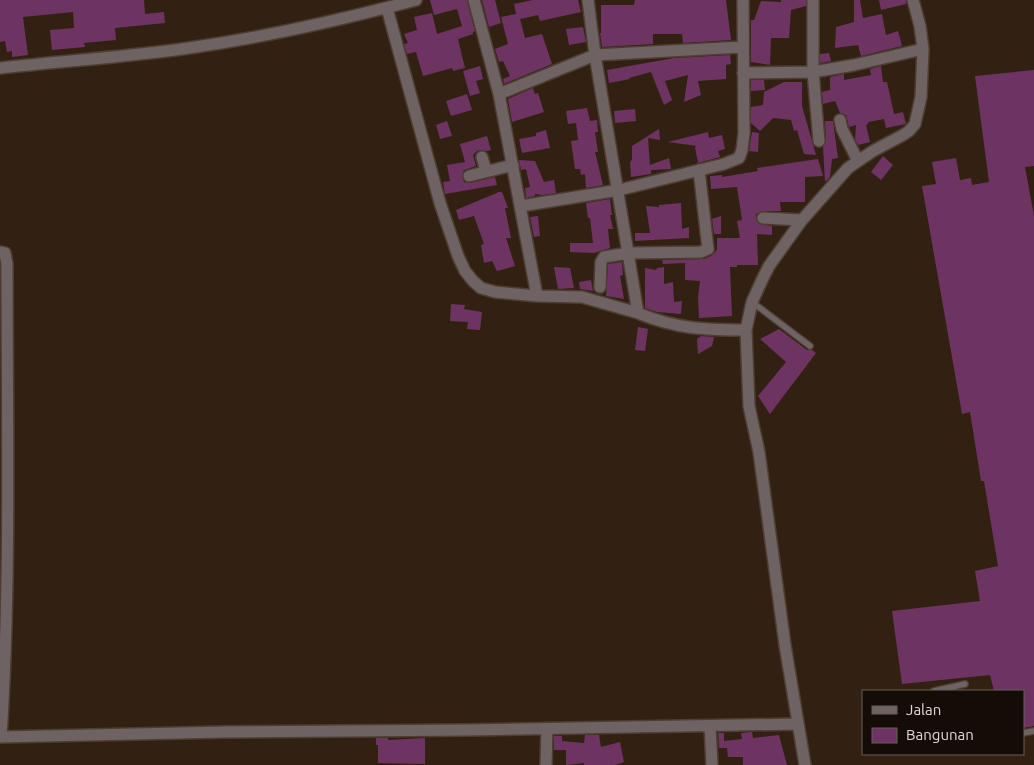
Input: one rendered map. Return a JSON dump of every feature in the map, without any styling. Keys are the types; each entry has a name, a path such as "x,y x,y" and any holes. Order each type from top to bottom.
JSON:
{"street":[{"path":"0,68 197,46 289,31 416,0"},
{"path":"474,0 499,94 537,296"},
{"path":"588,0 638,313"},
{"path":"520,206 619,190 733,162 739,158 744,133 743,0"},
{"path":"813,0 813,72 819,141"},
{"path":"805,765 797,724 759,452 749,406 746,330 752,302 769,266 802,220 838,178 858,161 910,131 915,124 922,89 923,49 920,26 913,0"},
{"path":"387,8 434,184 458,256 465,272 473,281 481,288 495,292 582,298 667,323 699,330 746,330"},
{"path":"499,94 596,56 743,47"},
{"path":"743,72 813,72 854,65 923,49"},
{"path":"840,120 843,132 858,161"},
{"path":"482,157 486,171"},
{"path":"469,176 513,165"},
{"path":"600,287 601,260 604,257 629,252 701,252 708,249 699,170"},
{"path":"763,218 802,220"},
{"path":"0,252 6,255 8,514 6,669 1,737 797,724"},
{"path":"710,726 712,765"},
{"path":"546,765 547,729"}],"lane":[{"path":"752,302 810,346"},
{"path":"938,690 965,684"}],"building":[{"path":"0,0 144,0 145,14 164,12 165,23 115,28 116,40 84,43 85,47 52,50 50,30 74,28 73,12 23,17 28,55 12,57 12,51 7,52 5,41 0,42"},
{"path":"430,0 467,0 475,31 473,34 458,39 465,68 453,71 452,68 423,76 416,52 407,54 404,44 408,43 404,34 417,30 414,17 432,13 437,34 462,26 457,9 434,15"},
{"path":"482,0 495,0 501,23 489,27"},
{"path":"533,0 578,0 581,12 540,21 538,15 520,19 525,38 542,34 552,64 504,84 503,79 510,76 503,61 499,62 495,49 508,44 501,17 516,14 514,4"},
{"path":"635,0 726,0 731,40 683,43 682,34 653,34 653,44 602,47 600,33 601,5 634,5"},
{"path":"781,0 806,0 806,6 791,10 789,38 771,38 770,65 751,62 751,20 754,20 761,1 781,2"},
{"path":"854,0 860,0 863,18 882,14 886,35 898,31 902,46 861,56 858,45 835,48 836,27 854,22"},
{"path":"879,0 906,0 906,4 881,10"},
{"path":"583,27 586,42 569,45 566,29"},
{"path":"829,53 831,61 820,63 820,54"},
{"path":"730,55 731,64 726,65 726,79 698,81 701,95 684,102 688,75 665,81 672,100 664,105 651,72 609,83 607,70 674,58"},
{"path":"480,66 483,79 476,81 480,93 470,96 463,71"},
{"path":"881,66 883,82 887,82 894,114 903,112 906,124 886,128 884,119 868,122 866,125 870,142 858,145 855,139 856,125 849,127 846,115 840,113 835,101 823,104 822,92 830,90 830,77 844,74 844,80 871,75 870,69"},
{"path":"1034,70 1034,166 1025,167 1034,216 1034,726 1024,728 1024,690 994,690 990,675 902,684 892,611 980,601 975,571 998,566 984,481 981,481 970,412 962,414 922,186 936,184 932,162 956,158 960,180 971,178 972,185 989,182 975,76"},
{"path":"751,80 764,80 765,90 751,91"},
{"path":"784,82 802,82 802,106 816,155 804,154 797,130 794,131 791,120 773,118 760,131 751,123 751,107 763,105 764,92"},
{"path":"533,88 535,94 538,93 544,112 512,122 508,99"},
{"path":"467,94 472,110 451,116 446,101"},
{"path":"587,108 590,121 597,120 598,132 595,132 598,152 595,152 603,185 586,188 585,174 581,175 580,169 575,169 571,141 578,140 576,123 568,124 566,111"},
{"path":"635,109 636,121 615,123 614,111"},
{"path":"447,121 452,136 440,139 436,125"},
{"path":"825,121 833,121 838,158 832,159 830,177 826,181 823,147 826,141"},
{"path":"659,129 660,140 648,138 650,165 669,158 671,169 651,170 651,174 631,177 632,146"},
{"path":"546,130 550,148 522,153 519,139 536,136 536,133"},
{"path":"708,132 709,138 722,135 725,149 718,151 720,157 698,163 695,147 697,146 668,142"},
{"path":"752,132 759,133 758,152 749,151"},
{"path":"487,136 491,150 477,151 473,155 476,166 464,170 462,177 464,182 470,183 495,177 497,185 445,194 443,182 450,181 447,165 465,162 460,144"},
{"path":"883,156 893,165 881,180 871,172"},
{"path":"818,159 823,176 805,177 805,202 780,202 781,211 763,211 756,214 759,224 772,226 772,235 757,234 758,265 730,267 732,316 699,318 698,297 700,281 685,280 685,263 663,264 662,260 704,259 711,256 717,250 717,238 740,238 737,221 742,220 737,187 711,189 710,176 722,175 722,177 758,171 757,168"},
{"path":"519,160 535,161 544,182 554,180 556,193 535,194 535,196 526,198 525,188 530,187 526,169 521,170"},
{"path":"502,192 508,208 505,208 511,238 506,238 515,266 497,271 492,261 484,263 481,245 484,244 474,216 459,220 456,210"},
{"path":"610,199 612,215 610,215 613,229 608,229 610,248 594,253 570,252 570,243 593,243 586,203"},
{"path":"681,203 682,229 689,227 689,238 635,241 635,233 650,233 646,206 659,207 659,205"},
{"path":"538,216 540,236 534,237 530,217"},
{"path":"721,216 721,234 714,234 712,219"},
{"path":"622,262 623,275 620,276 624,299 606,296 608,264"},
{"path":"554,267 570,268 574,288 558,289"},
{"path":"664,267 664,284 673,282 674,302 682,301 681,314 657,312 645,308 645,268 656,270 657,268"},
{"path":"591,280 593,291 580,289 579,282"},
{"path":"451,304 465,305 464,309 482,312 480,330 467,329 468,322 450,321"},
{"path":"638,327 648,329 645,351 635,350"},
{"path":"779,329 807,350 812,350 816,353 770,414 758,396 786,362 760,339"},
{"path":"701,336 714,337 712,346 698,354 697,339"},
{"path":"752,732 753,738 779,735 787,765 743,765 743,757 728,757 727,748 719,748 718,733 724,733 724,741 742,739 741,733"},
{"path":"585,735 599,735 601,747 620,742 624,762 615,765 584,765 584,763 566,765 566,750 554,750 554,736 562,736 562,741 584,743"},
{"path":"376,738 388,738 388,740 425,738 425,764 378,763"}]}
